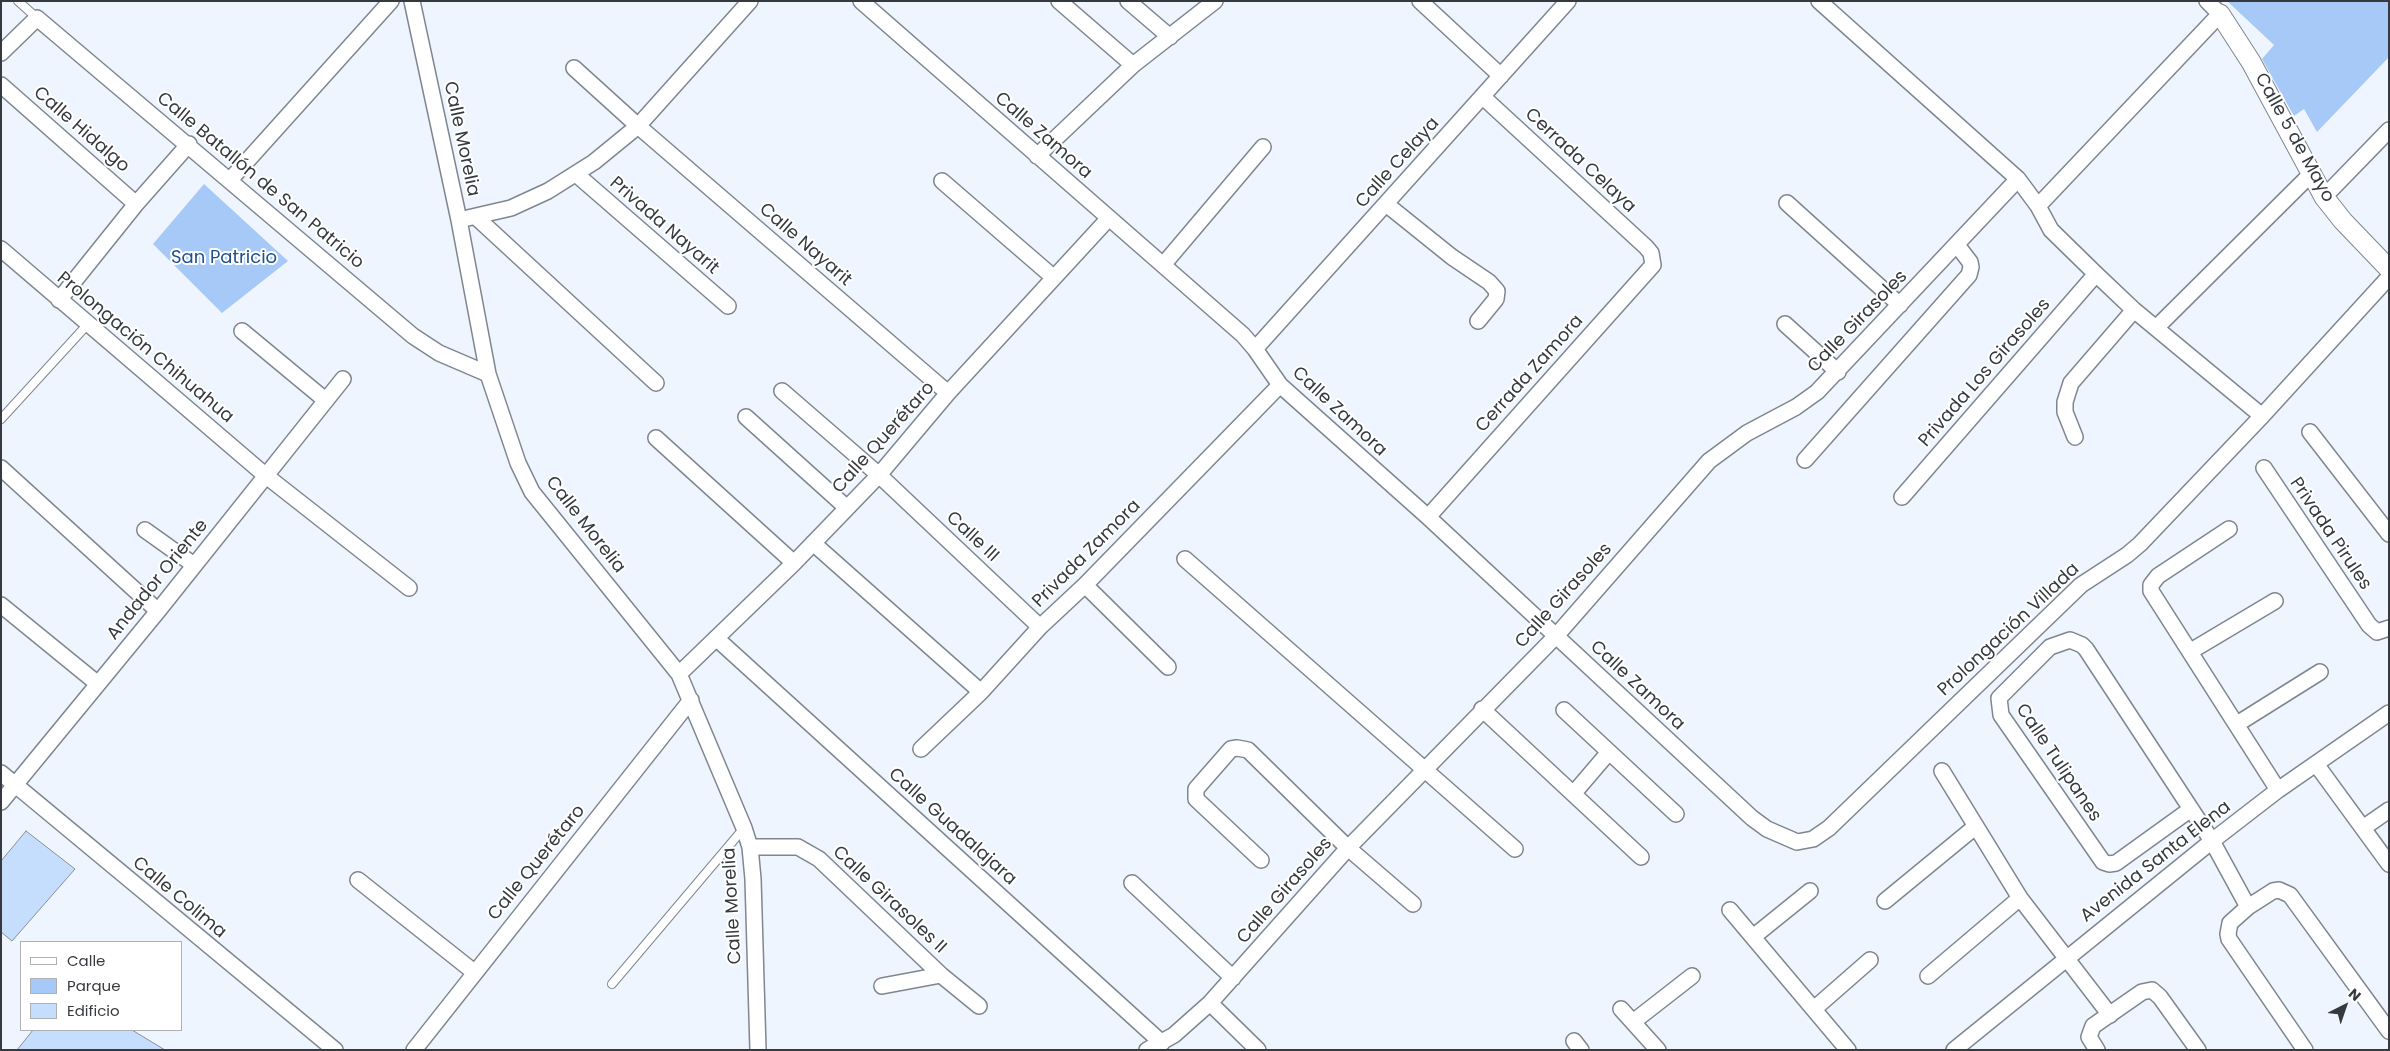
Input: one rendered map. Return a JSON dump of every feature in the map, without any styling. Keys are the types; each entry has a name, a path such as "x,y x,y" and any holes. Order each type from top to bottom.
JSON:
{"street":[{"path":"230,180 391,1"},
{"name":"Calle Morelia","path":"412,1 459,220 488,374 518,463 532,492 679,674 744,828 750,847 758,1050"},
{"path":"459,220 511,208 548,191 576,174 612,148 638,126 750,1"},
{"name":"Calle Zamora","path":"861,1 1243,335 1280,386 1428,517 1752,818 1767,829 1797,842"},
{"path":"1060,1 1133,65"},
{"path":"1128,1 1170,37"},
{"path":"1038,156 1133,65 1215,1"},
{"path":"1420,1 1501,76"},
{"name":"Calle Celaya","path":"1255,349 1568,1"},
{"path":"1819,1 2018,179 2038,206 2051,230 2134,310 2157,327 2262,416"},
{"path":"2038,206 2214,7"},
{"name":"Calle 5 de Mayo","path":"2214,7 2251,62 2310,175 2324,197 2343,221 2389,269"},
{"path":"1,53 37,18"},
{"name":"Calle Batallón de San Patricio","path":"37,18 189,144 414,336 439,353 488,374"},
{"path":"574,68 638,126"},
{"name":"Calle Hidalgo","path":"1,85 136,204"},
{"name":"Cerrada Celaya","path":"1482,97 1651,254"},
{"name":"Calle Nayarit","path":"638,126 948,393"},
{"path":"2324,197 2389,130"},
{"path":"59,300 136,204 189,144"},
{"path":"1163,265 1263,147"},
{"name":"Privada Nayarit","path":"576,174 728,306"},
{"path":"2157,327 2310,175"},
{"name":"Calle Girasoles","path":"1147,1050 1162,1043 1210,1003 1348,848 1482,709 1556,636 1710,461 1747,433 1796,407 1817,392 1838,372 2018,179"},
{"path":"942,181 1053,277"},
{"path":"1787,203 1900,305"},
{"path":"1386,204 1452,257 1489,282 1497,292 1496,299 1478,321"},
{"path":"476,217 656,384"},
{"name":"Calle Querétaro","path":"679,674 794,563 879,475 948,393 1109,218"},
{"path":"1805,460 1969,275 1972,267 1957,245"},
{"name":"Prolongación Chihuahua","path":"1,249 87,325 265,475 409,588"},
{"name":"Cerrada Zamora","path":"1428,517 1653,264 1651,254"},
{"name":"Privada Los Girasoles","path":"1902,497 2096,274"},
{"name":"Prolongación Villada","path":"1797,842 1814,839 1829,828 2081,585 2127,555 2140,544 2262,416 2389,277"},
{"path":"2075,437 2065,412 2065,402 2071,383 2134,310"},
{"path":"1785,324 1838,372"},
{"path":"242,331 324,399"},
{"name":"Andador Oriente","path":"1,802 158,611 324,399 342,379"},
{"name":"Privada Zamora","path":"922,749 981,692 1040,627 1085,585 1280,386"},
{"name":"Calle III","path":"782,391 879,475 1040,627"},
{"path":"746,417 847,508"},
{"path":"2310,432 2389,534"},
{"path":"656,438 794,563"},
{"path":"1,468 158,611"},
{"name":"Privada Pirules","path":"2264,468 2369,625 2377,632 2389,628"},
{"path":"145,530 194,565"},
{"path":"2229,530 2158,576 2151,585 2152,596 2191,651 2278,790"},
{"path":"813,543 981,692"},
{"path":"1185,559 1515,849"},
{"path":"1085,585 1168,667"},
{"path":"2191,651 2275,601"},
{"path":"1,605 98,684"},
{"name":"Calle Guadalajara","path":"716,638 1162,1043"},
{"name":"Calle Tulipanes","path":"2191,808 2116,863 2109,864 2103,862 2001,715 1999,698 2050,648 2070,640 2077,642 2086,649 2191,808 2212,841 2248,907"},
{"path":"2237,724 2320,672"},
{"name":"Calle Querétaro","path":"414,1050 691,700"},
{"path":"1482,709 1641,857"},
{"path":"1564,710 1676,814"},
{"name":"Avenida Santa Elena","path":"1954,1050 2065,958 2212,841 2278,790 2389,712"},
{"path":"1261,860 1196,799 1196,790 1231,749 1248,750 1348,848 1414,904"},
{"path":"1574,793 1609,752"},
{"path":"2316,764 2389,864"},
{"path":"1942,771 2020,898 2110,1015"},
{"name":"Calle Colima","path":"1,774 334,1050"},
{"path":"2363,828 2389,810"},
{"path":"1885,901 1975,827"},
{"name":"Calle Girasoles II","path":"750,847 798,847 810,852 941,975"},
{"path":"358,880 474,972"},
{"path":"1132,883 1233,978"},
{"path":"2305,1050 2229,939 2228,928 2230,923 2248,907 2273,891 2279,890 2290,896 2389,1031"},
{"path":"1753,937 1810,891"},
{"path":"1928,976 2020,898"},
{"path":"1730,910 1848,1050"},
{"path":"1814,1009 1870,960"},
{"path":"941,975 979,1006"},
{"name":"Calle Girasoles II","path":"882,986 941,975"},
{"path":"1633,1022 1692,976"},
{"path":"2096,1050 2090,1041 2090,1031 2093,1026 2142,992 2152,990 2198,1050"},
{"path":"1210,1003 1258,1050"},
{"path":"1621,1009 1658,1050"}],"lane":[{"name":"Calle Batallón de San Patricio","path":"18,1 37,18"},
{"path":"1,419 87,325"},
{"path":"612,984 744,828"}],"green space":[{"path":"2227,1 2389,1 2389,57 2317,132 2304,109 2294,116 2262,59 2274,45"},
{"name":"San Patricio","path":"204,184 288,261 222,313 153,244"}],"building":[{"path":"26,831 75,869 12,941 1,932 1,861"},
{"path":"32,1031 134,1031 165,1050 17,1050"}]}
